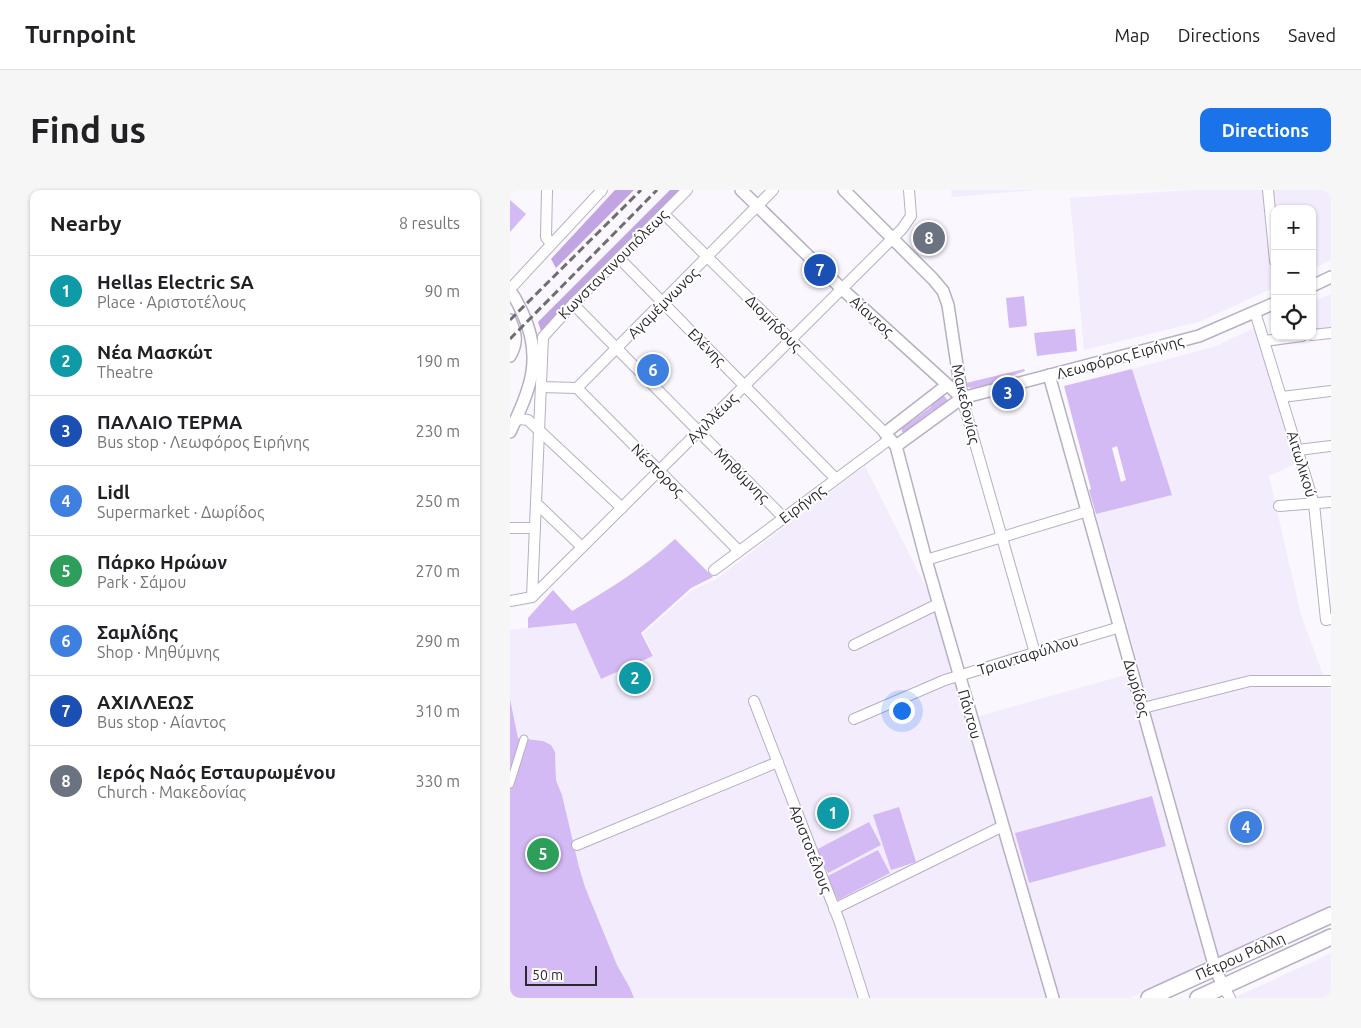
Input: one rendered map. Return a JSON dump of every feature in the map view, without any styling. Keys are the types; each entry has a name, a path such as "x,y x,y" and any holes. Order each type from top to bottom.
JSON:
{"main road":[{"name":"Πέτρου Ράλλη","path":"1148,998 1331,915"},
{"name":"Πέτρου Ράλλη","path":"1198,998 1227,992 1331,937"}],"street":[{"path":"547,190 546,236 551,244"},
{"path":"510,432 532,376 534,359 526,322 510,290 602,190"},
{"name":"Κωνσταντινουπόλεως","path":"540,387 544,334 687,190"},
{"name":"Αίαντος","path":"742,190 842,289 962,398"},
{"name":"Αγαμέμνωνος","path":"577,388 773,190"},
{"name":"Μακεδονίας","path":"844,190 937,284 946,297 962,398 1034,653"},
{"name":"Αχιλλέως","path":"532,597 902,229 911,216 909,190"},
{"path":"1268,190 1274,250"},
{"name":"Διομήδους","path":"664,214 890,439"},
{"name":"Ελένης","path":"619,258 836,479"},
{"path":"1316,284 1331,277"},
{"name":"Μηθύμνης","path":"573,304 784,518"},
{"name":"Λεωφόρος Ειρήνης","path":"962,398 1198,336 1271,305"},
{"name":"Αιτωλικού","path":"1255,312 1314,504 1329,619"},
{"path":"510,320 517,337 510,356"},
{"path":"1316,335 1331,333"},
{"path":"1264,341 1272,340"},
{"name":"Δωρίδος","path":"1049,375 1215,968 1227,992"},
{"name":"Ειρήνης","path":"890,439 947,385"},
{"path":"510,602 532,597 540,387 577,388"},
{"name":"Νέστορος","path":"577,388 739,551"},
{"path":"1282,397 1331,391"},
{"name":"Ειρήνης","path":"714,570 890,439 962,398"},
{"path":"515,420 528,420 622,508"},
{"name":"Πάντου","path":"890,439 1053,998"},
{"path":"1298,450 1331,446"},
{"path":"536,502 582,547"},
{"path":"1279,506 1331,502"},
{"path":"926,560 1088,511"},
{"path":"510,528 534,528"},
{"path":"854,645 938,604"},
{"name":"Τριανταφύλλου","path":"854,719 931,685 1120,627"},
{"path":"1142,708 1250,680 1331,681"},
{"name":"Αριστοτέλους","path":"754,700 834,909 864,998"},
{"path":"510,784 524,740"},
{"path":"577,845 778,762"},
{"path":"834,909 1003,826"}],"shaded area":[{"path":"615,190 634,190 556,268 551,259"},
{"path":"670,190 686,190 541,331 538,322"},
{"path":"951,190 1036,190 952,197"},
{"path":"1190,190 1331,190 1331,260 1316,267 1316,205 1271,205 1271,289 1199,322 1084,350 1070,198"},
{"path":"510,200 526,214 510,232"},
{"path":"1331,294 1331,331 1316,332 1316,300"},
{"path":"1024,296 1027,326 1009,328 1006,298"},
{"path":"1254,328 1297,463 1269,476 1301,615 1328,688 1331,688 1331,905 1130,998 634,998 617,965 585,887 562,795 556,780 555,752 543,741 518,738 510,699 510,630 576,622 601,679 653,656 643,634 691,591 716,579 865,466 932,599 968,719 1140,671 1096,514 1172,495 1132,369 1216,346"},
{"path":"1075,329 1077,351 1037,356 1034,333"},
{"path":"1024,369 1025,371 987,385 967,387 966,383"},
{"path":"1132,369 1172,495 1096,514 1064,386","holes":["1117,446 1126,480 1121,482 1112,448"]},
{"path":"943,395 947,399 947,403 939,410 933,410 915,424 914,429 906,433 902,432 901,426 907,420 912,421 931,407 932,401"},
{"path":"675,539 713,577 691,588 641,633 653,656 601,679 576,623 528,628 528,618 553,590 572,611 626,578"},
{"path":"510,699 518,738 543,741 551,745 555,752 556,780 562,795 585,887 617,965 634,998 510,998"},
{"path":"1152,796 1166,846 1029,883 1015,833"},
{"path":"899,807 916,862 891,870 873,815"},
{"path":"869,822 881,845 828,873 816,850"},
{"path":"878,850 890,873 838,900 826,877"},
{"path":"1331,953 1331,998 1234,998"}],"railway":[{"path":"510,320 641,190"},
{"path":"510,339 657,190"}],"place":[{"name":"Ιερός Ναός Εσταυρωμένου","path":"929,238"},
{"name":"ΑΧΙΛΛΕΩΣ","path":"820,270"},
{"name":"Σαμλίδης","path":"653,370"},
{"name":"ΠΑΛΑΙΟ ΤΕΡΜΑ","path":"1008,393"},
{"name":"Νέα Μασκώτ","path":"635,678"},
{"name":"Hellas Electric SA","path":"833,813"},
{"name":"Lidl","path":"1246,827"},
{"name":"Πάρκο Ηρώων","path":"543,854"}]}
